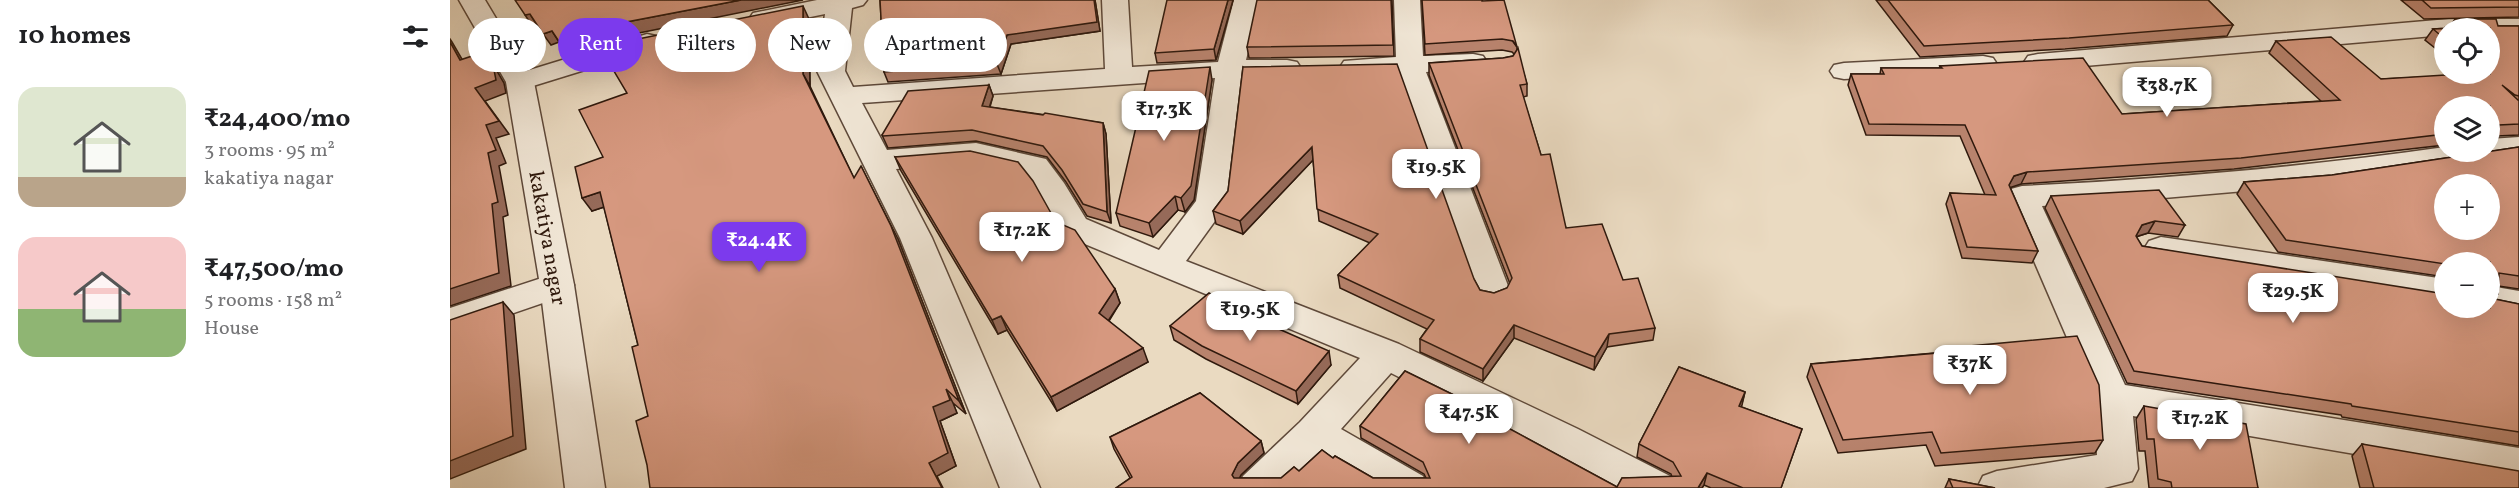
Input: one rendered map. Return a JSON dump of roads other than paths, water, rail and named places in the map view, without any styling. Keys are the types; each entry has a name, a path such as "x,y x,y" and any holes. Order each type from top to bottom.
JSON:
{"street":[{"name":"kakatiya nagar","path":"472,0 520,82 557,285 585,488"},
{"path":"1115,0 1119,77"},
{"path":"1165,266 1212,203 1230,69 1247,0"},
{"path":"1407,0 1410,66 1493,291"},
{"path":"756,20 845,1 831,71 916,238 1020,488"},
{"path":"1844,71 2057,61 2449,27 2519,27"},
{"path":"520,82 655,40"},
{"path":"844,96 1230,69 1410,66 1502,60"},
{"path":"2500,148 2519,146"},
{"path":"877,161 976,153 1035,166 1053,190 1074,226 1165,266 1386,354 1564,440 1656,488"},
{"path":"1997,488 2073,483 2118,469 2112,398 2022,196 2129,191 2325,174 2434,158"},
{"path":"2148,247 2434,290"},
{"path":"450,322 557,285"},
{"path":"2500,301 2519,304"},
{"path":"1257,488 1314,433 1386,354"},
{"path":"2112,398 2519,465"},
{"path":"1314,433 1409,488"}]}
